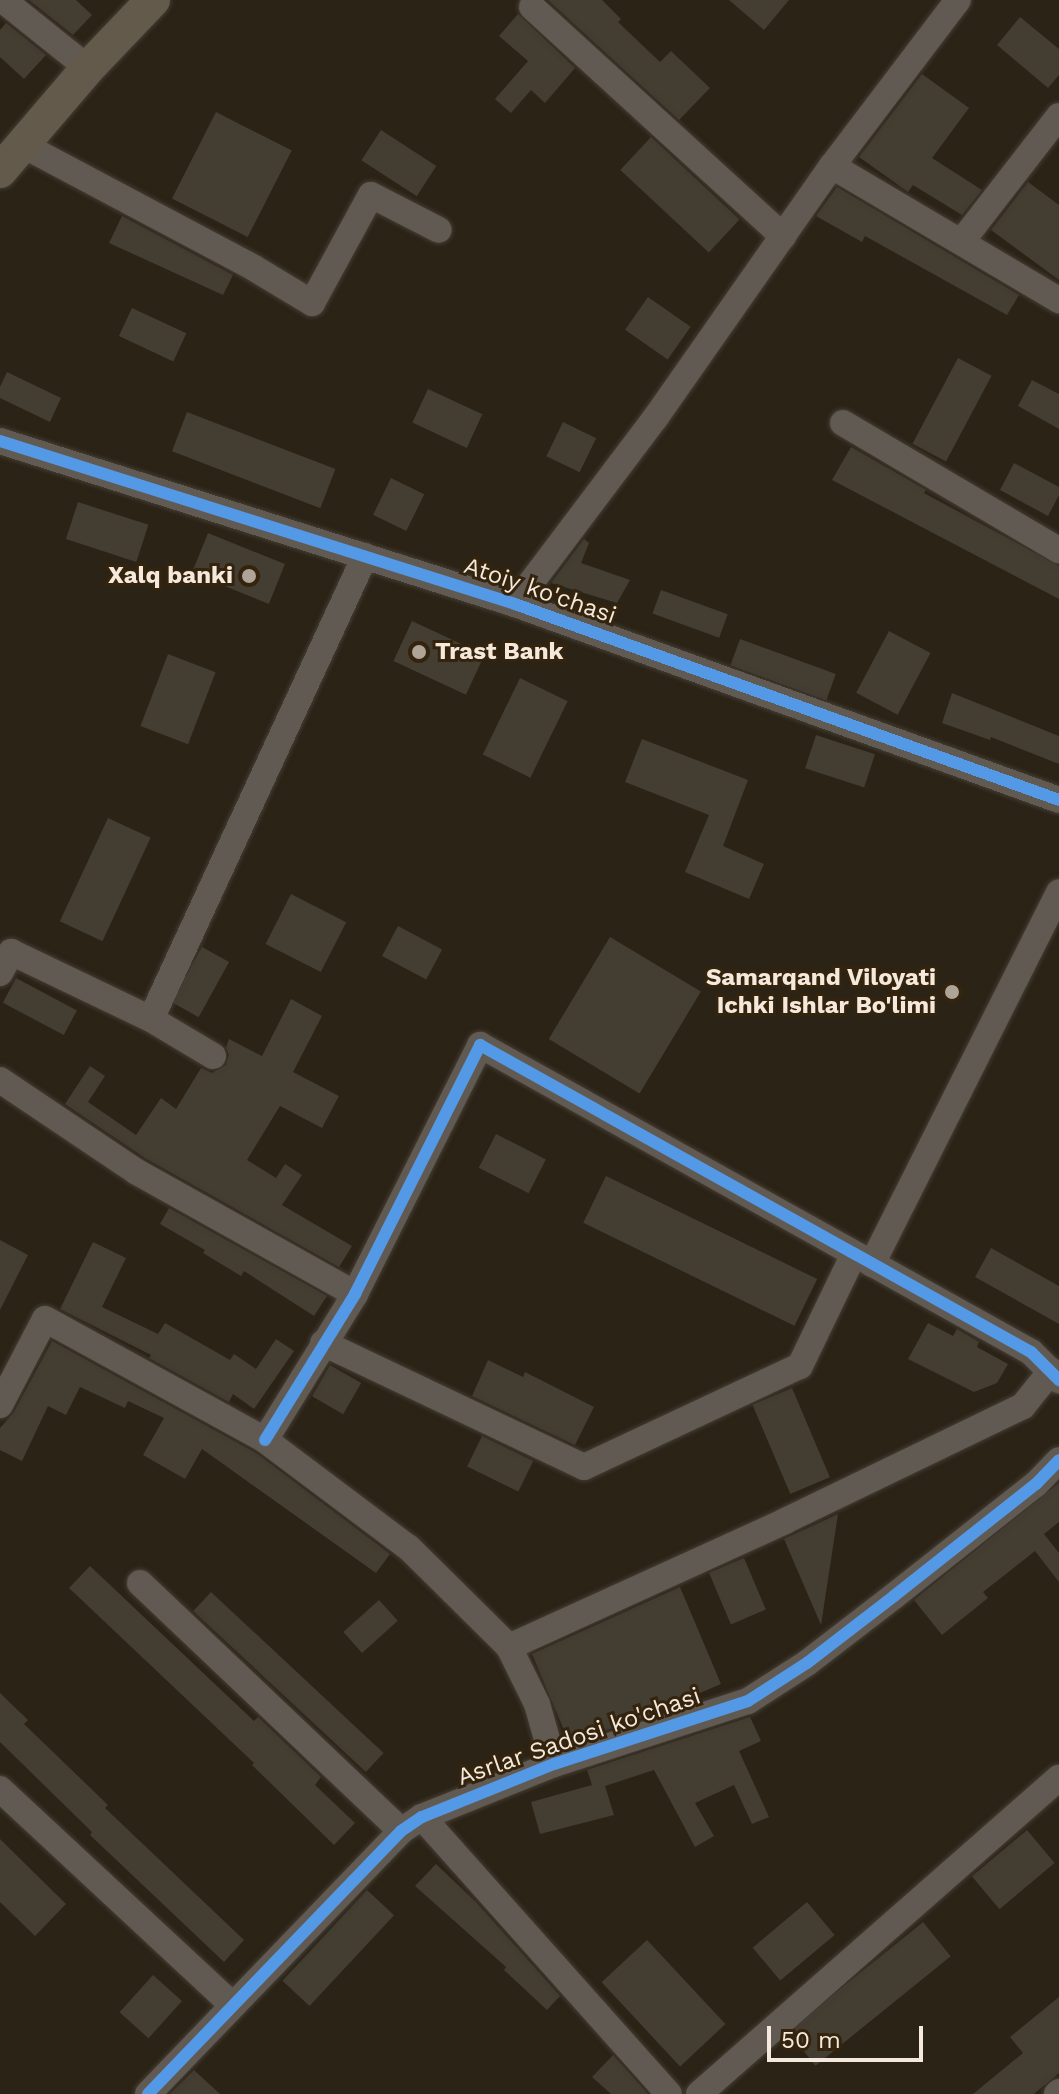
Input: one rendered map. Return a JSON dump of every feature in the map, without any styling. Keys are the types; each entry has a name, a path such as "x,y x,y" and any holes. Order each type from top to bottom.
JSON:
{"main road":[{"path":"0,171 88,68 153,0"}],"street":[{"path":"3,0 88,68"},
{"path":"515,604 656,417 832,166 958,0"},
{"path":"532,7 783,236"},
{"path":"962,241 1059,116"},
{"path":"11,155 254,268 312,303 371,195 439,230"},
{"path":"832,166 1059,300"},
{"path":"843,423 1059,550"},
{"name":"Atoiy ko'chasi","path":"0,441 515,604 1059,800"},
{"path":"151,1019 365,556"},
{"path":"323,1343 584,1467 800,1366 863,1259 1059,892"},
{"path":"0,973 11,952 151,1019 213,1056"},
{"path":"265,1440 355,1294 480,1045 1031,1352 1055,1376 1023,1406 785,1521 509,1647"},
{"path":"0,1080 137,1172 355,1294"},
{"path":"0,1405 45,1319 265,1440 409,1548 509,1647 537,1704 554,1764"},
{"name":"Asrlar Sadosi ko'chasi","path":"148,2094 231,2004 412,1824 554,1764 748,1701 807,1663 894,1596 1036,1484 1059,1460"},
{"path":"140,1583 412,1824 669,2094"},
{"path":"699,2094 1059,1778"},
{"path":"4,1802 231,2004"}],"building":[{"path":"29,0 76,0 92,15 73,35"},
{"path":"548,0 602,0 621,19 618,22 660,62 671,51 710,88 679,120"},
{"path":"729,0 789,0 764,30"},
{"path":"518,14 575,68 545,103 531,90 511,113 495,99 528,61 499,36"},
{"path":"1020,17 1059,49 1059,75 1048,88 997,45"},
{"path":"6,23 46,55 24,79 0,57 0,30"},
{"path":"922,74 969,108 932,158 982,190 962,215 913,185 908,192 859,157"},
{"path":"216,112 292,151 248,237 172,198"},
{"path":"381,130 436,166 417,196 361,160"},
{"path":"651,137 739,220 709,252 620,170"},
{"path":"1028,182 1059,205 1059,280 991,230"},
{"path":"837,187 1019,295 1007,315 865,236 862,242 816,216"},
{"path":"122,216 233,275 223,295 109,243"},
{"path":"648,297 691,327 668,360 625,330"},
{"path":"132,308 186,333 173,361 119,336"},
{"path":"958,358 992,376 946,461 912,444"},
{"path":"7,372 61,398 50,422 0,398 0,387"},
{"path":"1032,380 1059,394 1059,429 1018,406"},
{"path":"428,389 482,414 467,448 412,423"},
{"path":"187,412 335,469 320,508 172,451"},
{"path":"563,422 596,438 580,472 546,456"},
{"path":"851,447 926,490 924,493 1059,566 1059,599 832,480"},
{"path":"1014,463 1059,487 1059,495 1048,516 1000,490"},
{"path":"391,478 424,494 406,531 373,515"},
{"path":"78,502 148,525 136,562 66,539"},
{"path":"208,533 285,564 269,604 192,573"},
{"path":"584,539 589,543 581,563 630,580 617,603 551,583"},
{"path":"661,590 728,614 719,638 652,613"},
{"path":"412,621 485,655 466,695 393,661"},
{"path":"889,631 930,653 898,715 856,693"},
{"path":"740,639 836,674 826,700 730,665"},
{"path":"168,654 216,672 188,744 140,726"},
{"path":"520,678 568,701 530,778 483,754"},
{"path":"952,693 1059,736 1059,764 991,737 990,740 942,723"},
{"path":"816,735 875,754 864,787 805,768"},
{"path":"642,739 748,780 723,846 764,864 749,899 685,872 709,815 625,782"},
{"path":"108,818 151,838 102,941 60,921"},
{"path":"291,894 346,922 321,972 266,944"},
{"path":"398,926 442,949 426,979 382,956"},
{"path":"610,937 701,992 640,1094 549,1039"},
{"path":"202,947 229,962 199,1017 171,1002"},
{"path":"16,978 77,1010 64,1035 3,1003"},
{"path":"291,999 322,1016 293,1072 339,1096 322,1128 280,1106 247,1160 276,1178 285,1164 302,1175 282,1205 352,1246 339,1267 145,1158 65,1104 90,1066 105,1076 88,1102 136,1135 161,1098 176,1109 201,1068 212,1073 226,1065 229,1039 262,1056"},
{"path":"496,1134 546,1159 529,1193 479,1168"},
{"path":"606,1176 817,1279 794,1326 583,1223"},
{"path":"169,1208 327,1296 314,1316 244,1271 241,1276 203,1253 205,1250 160,1224"},
{"path":"0,1240 28,1255 0,1310"},
{"path":"93,1242 126,1258 102,1307 158,1334 165,1323 230,1360 234,1354 256,1369 276,1339 294,1351 254,1409 233,1394 229,1402 149,1358 151,1355 60,1309"},
{"path":"991,1248 1059,1286 1059,1324 975,1277"},
{"path":"928,1323 953,1336 957,1329 979,1342 977,1347 1008,1364 997,1383 974,1392 908,1359"},
{"path":"52,1341 256,1453 390,1554 376,1573 202,1449 185,1479 143,1455 164,1418 128,1401 125,1408 80,1387 66,1415 48,1406 22,1461 0,1450 0,1428 14,1412"},
{"path":"488,1360 523,1377 525,1372 594,1407 575,1445 472,1396"},
{"path":"330,1365 361,1383 343,1414 312,1396"},
{"path":"792,1388 830,1477 790,1494 752,1405"},
{"path":"482,1436 533,1461 518,1492 467,1467"},
{"path":"1059,1483 1059,1522 1044,1534 1059,1553 1059,1582 1035,1551 983,1592 988,1598 942,1635 914,1600"},
{"path":"838,1514 821,1625 784,1539"},
{"path":"744,1558 766,1610 731,1624 709,1573"},
{"path":"90,1566 254,1721 258,1717 321,1777 315,1785 355,1823 334,1845 252,1765 254,1763 69,1588"},
{"path":"680,1587 721,1684 634,1721 569,1742 532,1654"},
{"path":"211,1592 384,1753 366,1772 193,1611"},
{"path":"379,1600 398,1621 362,1653 343,1632"},
{"path":"0,1693 28,1720 24,1724 108,1805 105,1808 244,1940 224,1962 90,1835 92,1832 0,1742"},
{"path":"750,1717 761,1741 739,1751 769,1817 752,1824 734,1785 695,1803 714,1836 695,1847 654,1770 605,1786 614,1815 540,1834 531,1802 592,1785 587,1770"},
{"path":"1027,1830 1055,1863 999,1909 972,1876"},
{"path":"0,1839 66,1904 35,1936 0,1902"},
{"path":"436,1864 476,1902 560,1996 547,2010 504,1970 506,1967 415,1886"},
{"path":"367,1890 394,1915 309,2006 282,1981"},
{"path":"807,1902 835,1935 780,1981 753,1948"},
{"path":"923,1922 951,1956 815,2066 788,2032"},
{"path":"647,1940 725,2024 680,2066 602,1982"},
{"path":"153,1975 182,2001 149,2038 120,2012"},
{"path":"1059,1997 1059,2073 1034,2094 973,2094 1023,2053 1010,2037"},
{"path":"613,2055 648,2094 611,2094 592,2077"},
{"path":"194,2070 220,2094 170,2094"}],"cycle path":[{"path":"0,441 515,604 1059,800"},
{"path":"265,1440 355,1294 480,1045 1031,1352 1059,1380"},
{"path":"148,2094 401,1831 422,1817 554,1764 748,1701 807,1663 894,1596 1036,1484 1059,1460"}],"place":[{"name":"Xalq banki","path":"249,576"},
{"name":"Trast Bank","path":"419,652"},
{"name":"Samarqand Viloyati Ichki Ishlar Bo'limi","path":"952,992"}]}
